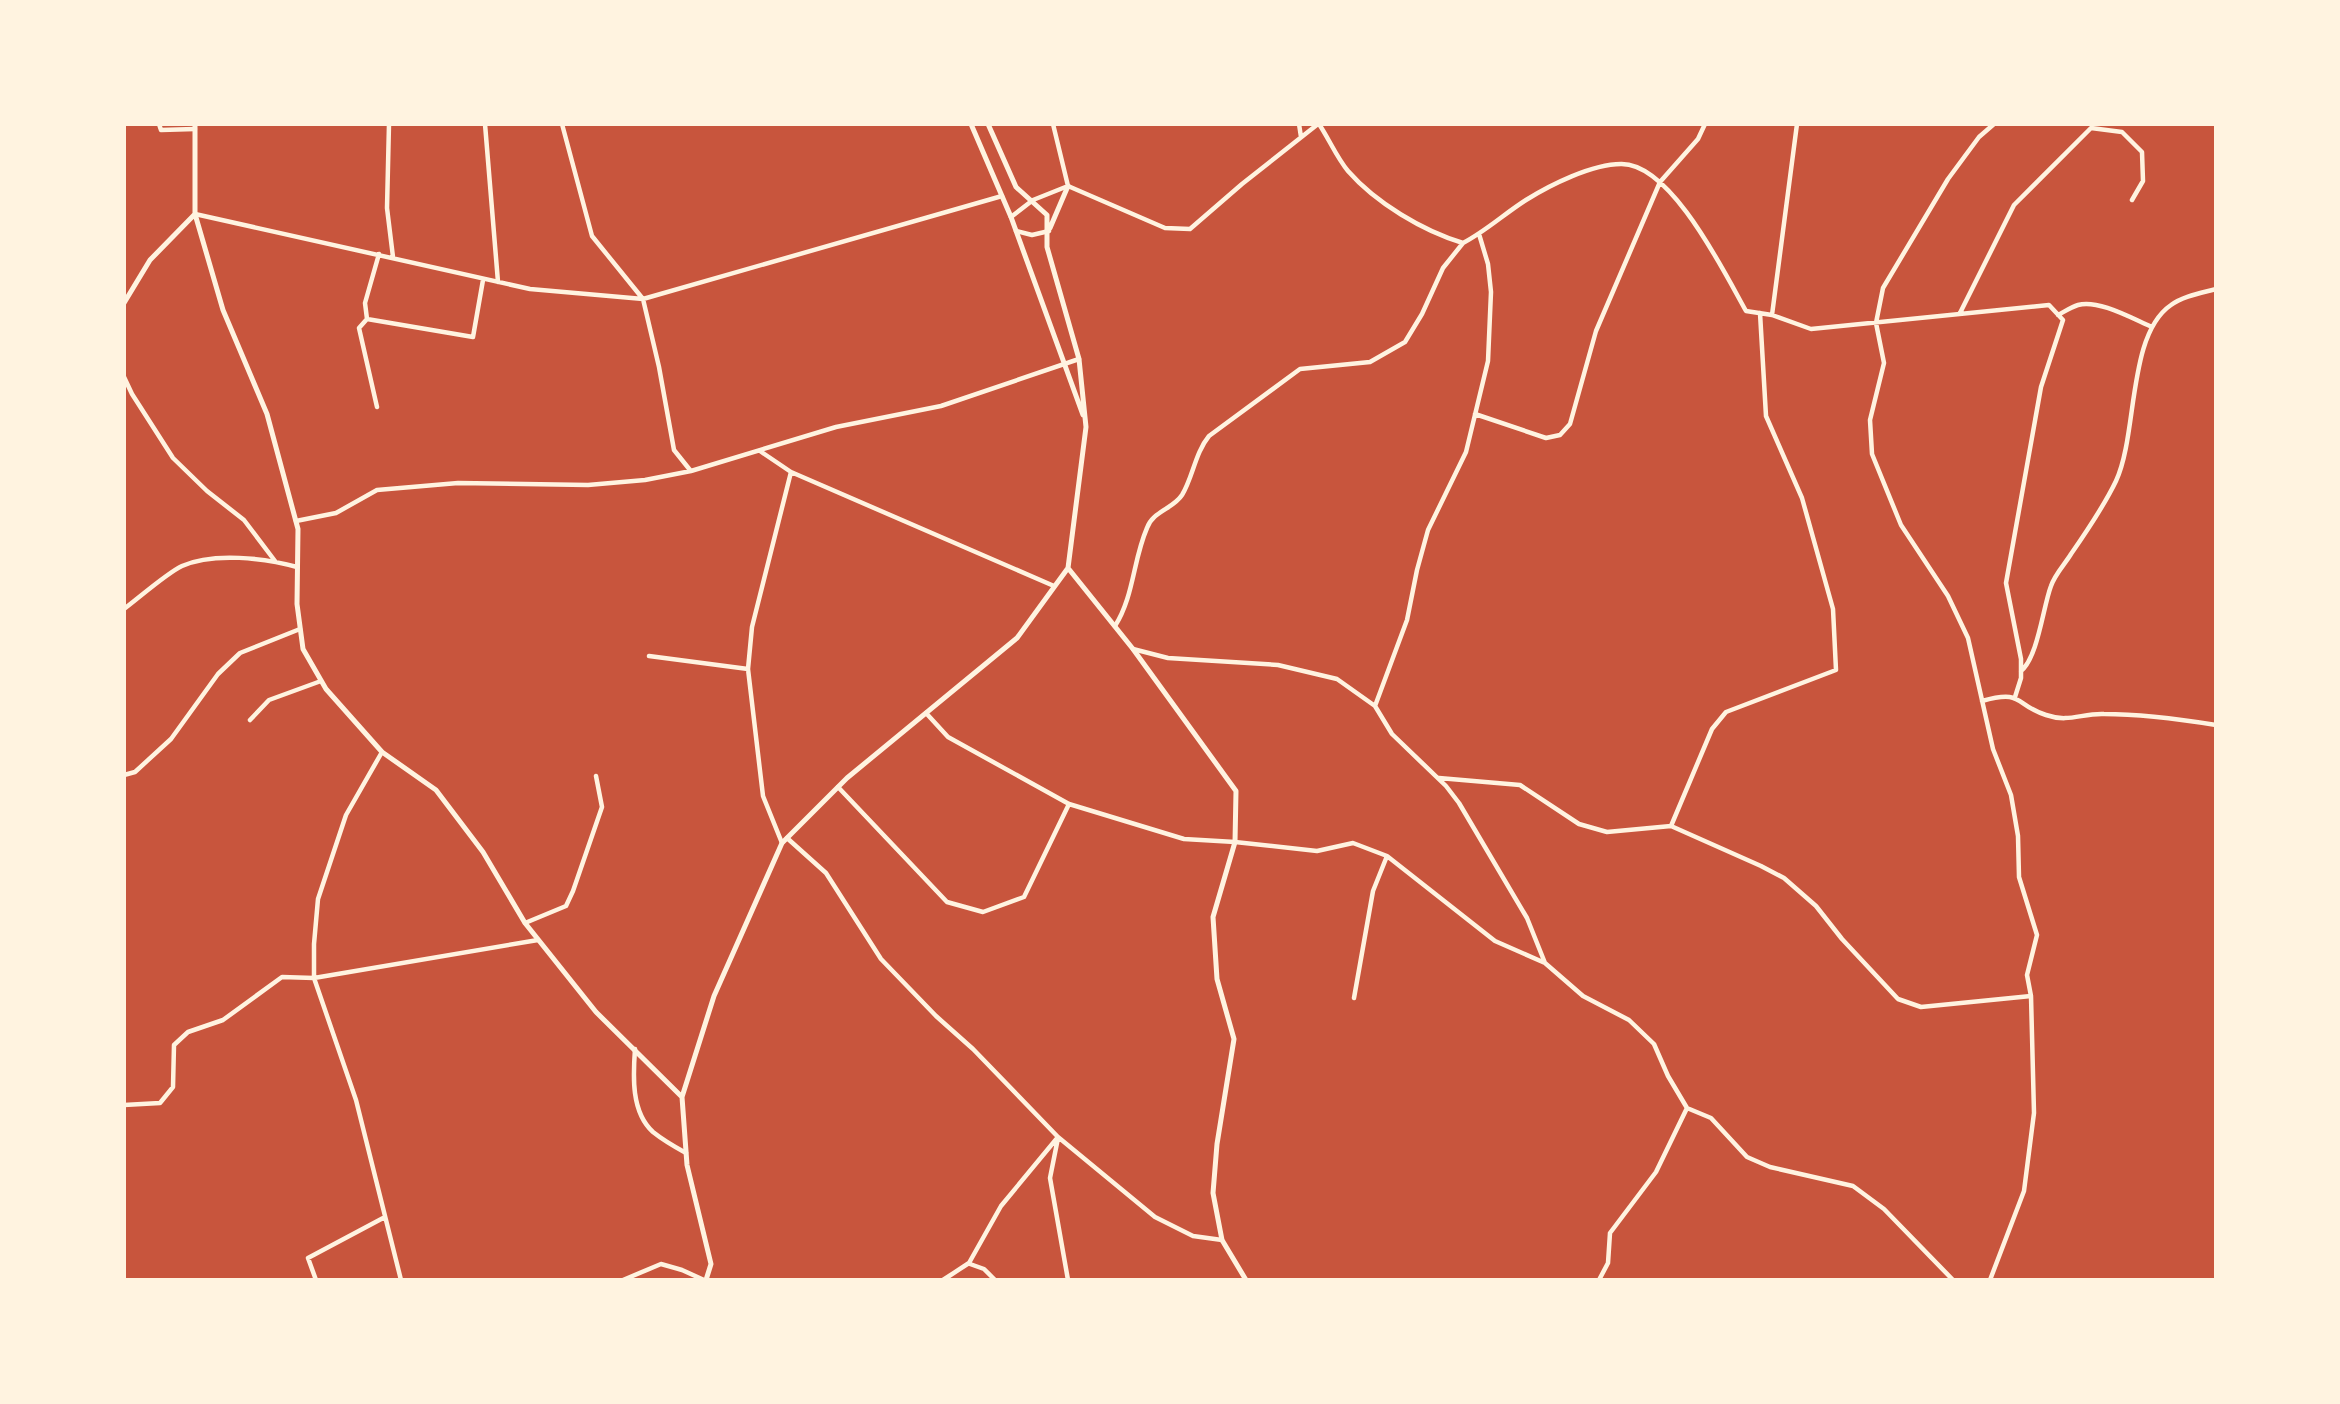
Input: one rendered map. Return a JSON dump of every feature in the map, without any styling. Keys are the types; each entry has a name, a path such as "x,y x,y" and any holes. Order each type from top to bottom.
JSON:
{"street":[{"path":"159,124 161,130 195,127 195,214 223,310 267,414 298,529 296,604 303,649 326,689 382,752 436,790 483,852 525,923 596,1012 682,1097"},
{"path":"389,124 387,208 393,257"},
{"path":"485,124 498,282"},
{"path":"562,124 592,236 643,299 674,450 691,471"},
{"path":"971,124 1011,217 1086,427"},
{"path":"623,1280 661,1264 705,1280 711,1264 687,1165 682,1097 714,996 785,840 838,787 1017,638 1068,568 1086,427 1079,359 1047,247 1048,215 1016,187 988,124"},
{"path":"1049,231 1068,186 1053,124"},
{"path":"1299,124 1301,138"},
{"path":"1011,217 1033,200 1068,186 1165,228 1190,229 1319,124 1346,169 1371,195 1440,236 1463,243"},
{"path":"1475,414 1546,438 1560,435 1570,424 1595,331 1660,182 1698,138 1705,124"},
{"path":"1772,315 1797,124"},
{"path":"1990,1280 2024,1191 2034,1113 2031,996 2027,975 2037,935 2019,877 2018,836 2011,795 1993,749 1968,638 1948,596 1901,525 1872,454 1870,420 1884,363 1876,323 1883,288 1948,179 1979,137 1994,124"},
{"path":"1959,314 2014,205 2091,128 2122,132 2142,152 2143,180 2132,200"},
{"path":"1115,626 1130,593 1147,526 1182,495 1209,436 1300,369 1370,362 1405,342 1422,314 1443,268 1463,243 1526,201 1578,173 1622,164 1652,175 1684,206 1746,311 1772,315 1811,329 2049,305 2063,320 2041,387 2006,583 2021,659 2021,678 2015,697"},
{"path":"195,214 530,289 643,299 1002,196"},
{"path":"124,303 150,260 195,214"},
{"path":"1016,231 1031,235 1049,231"},
{"path":"1375,706 1407,620 1428,530 1466,452 1488,361 1491,292 1488,264 1479,234"},
{"path":"377,407 359,328 367,319 365,303 379,254"},
{"path":"367,319 473,338 483,280"},
{"path":"2021,671 2031,657 2052,583 2090,527 2117,479 2126,447 2147,335 2169,306 2179,300 2216,289"},
{"path":"2058,315 2076,305 2085,304 2109,309 2152,327"},
{"path":"1671,826 1712,729 1726,712 1836,670 1833,608 1802,498 1766,416 1760,313"},
{"path":"296,521 336,513 377,490 458,482 588,485 645,480 691,471 836,427 941,406 1079,359"},
{"path":"124,377 173,458 207,491 244,520 275,561"},
{"path":"760,451 791,472 1054,586"},
{"path":"791,472 752,627 748,669 763,796 785,840 826,873 881,959 1058,1137 1154,1217 1193,1236 1222,1240"},
{"path":"124,608 182,566 217,558 275,561 297,566"},
{"path":"1068,568 1133,649 1236,791 1235,842 1213,917 1217,979 1234,1039 1217,1144 1213,1193 1222,1240 1246,1280"},
{"path":"124,775 135,772 171,739 218,674 240,653 300,629"},
{"path":"1133,649 1168,657 1278,665 1336,679 1375,706 1392,734 1459,803 1527,918 1545,963"},
{"path":"649,656 748,669"},
{"path":"250,720 269,700 321,681"},
{"path":"1982,701 2015,697 2044,715 2068,720 2100,713 2174,718 2216,725"},
{"path":"926,713 948,737 1069,804 1184,839 1317,851 1353,843 1387,856 1495,941 1545,963 1583,996 1629,1020 1654,1044 1668,1076 1687,1108 1711,1118 1747,1157 1770,1167 1853,1186 1884,1209 1953,1280"},
{"path":"382,752 346,815 318,899 314,978 356,1100 401,1280"},
{"path":"525,923 566,906 602,807 596,776"},
{"path":"1436,777 1520,785 1579,824 1607,831 1671,826 1784,878 1816,906 1842,939 1898,999 1921,1007 2031,996"},
{"path":"838,787 947,902 983,912 1024,897 1069,804"},
{"path":"1354,998 1373,891 1387,856"},
{"path":"124,1105 160,1103 173,1087 174,1045 188,1032 223,1020 282,976 314,978 539,939"},
{"path":"635,1048 633,1075 639,1112 652,1131 686,1153"},
{"path":"1599,1280 1608,1263 1610,1233 1656,1172 1687,1108"},
{"path":"943,1280 970,1264 1001,1206 1058,1137"},
{"path":"1058,1137 1051,1178 1068,1280"},
{"path":"316,1280 308,1258 385,1217"},
{"path":"970,1264 984,1269 995,1280"}]}
